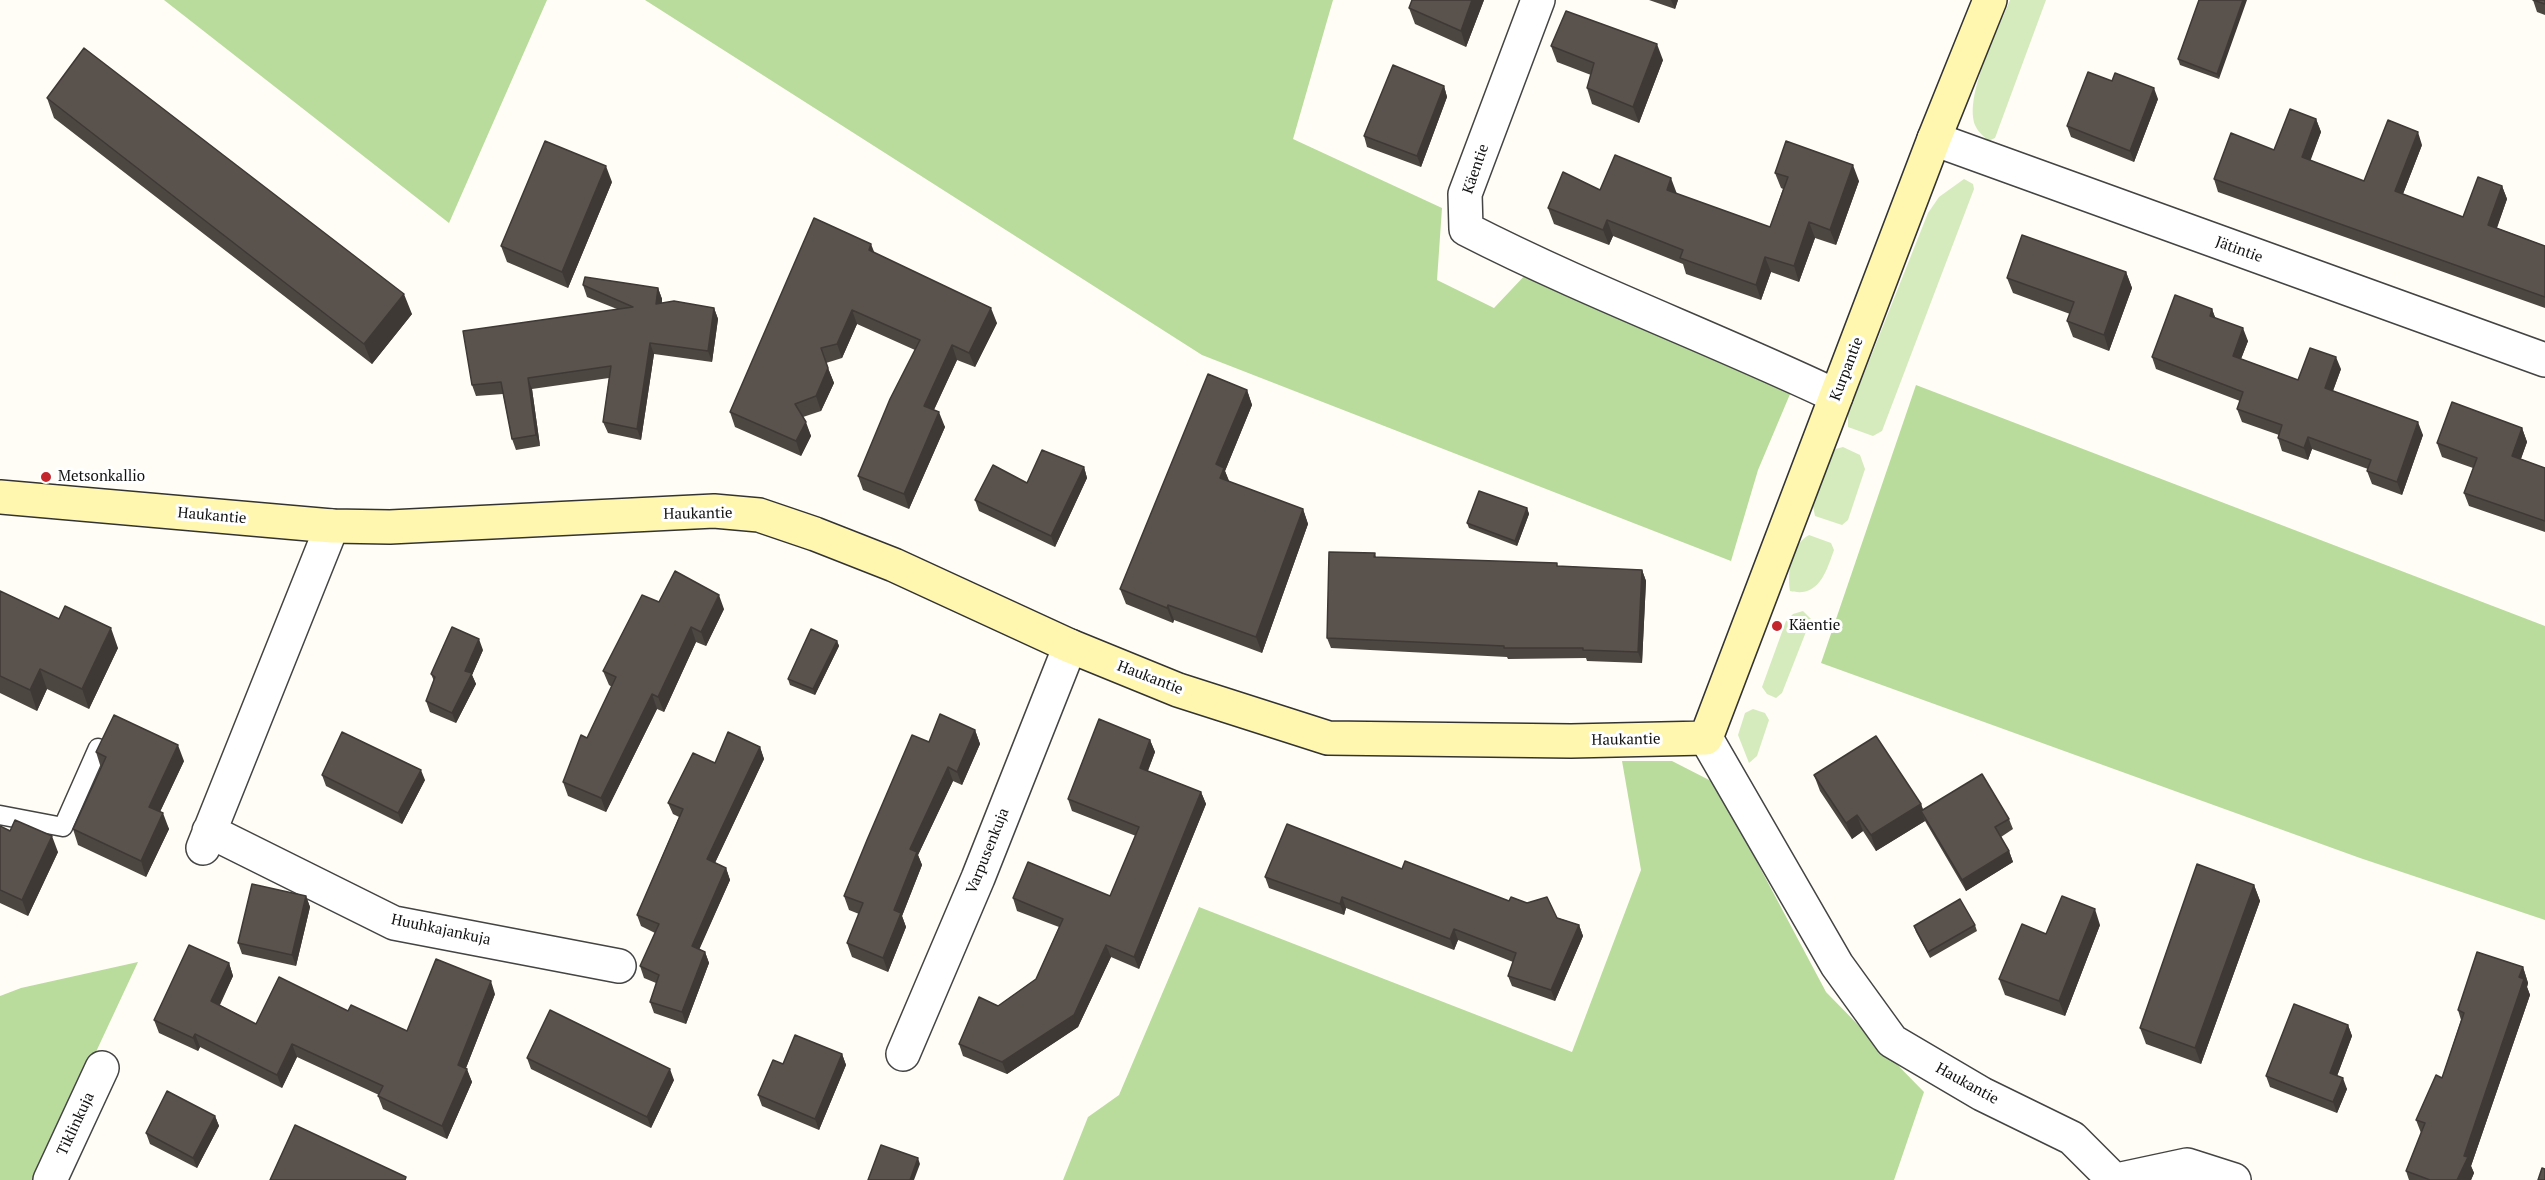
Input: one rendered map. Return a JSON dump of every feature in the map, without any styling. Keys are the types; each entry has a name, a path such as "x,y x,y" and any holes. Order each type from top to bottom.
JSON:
{"street":[{"name":"Käentie","path":"1538,0 1465,194 1466,229 1546,270 1770,365 1836,396"},
{"name":"Kurpantie","path":"1706,738 1934,139 1990,0"},
{"name":"Jätintie","path":"1934,139 2545,360"},
{"name":"Haukantie","path":"0,496 332,526 390,527 714,511 759,515 894,566 1070,646 1178,690 1328,738 1571,741 1706,738 1837,965 1892,1041 1982,1094 2072,1138 2116,1180 2187,1165 2234,1180"},
{"name":"Huuhkajankuja","path":"332,526 206,839 394,923 619,966"},
{"name":"Varpusenkuja","path":"903,1054 978,878 1070,646"},
{"name":"Tiklinkuja","path":"50,1180 102,1068"}],"lane":[{"path":"0,816 63,827 98,748"}],"green space":[{"path":"164,0 547,0 449,223"},
{"path":"645,0 1333,0 1293,139 1442,208 1437,280 1494,308 1528,272 1793,387 1758,470 1731,561 1202,355"},
{"path":"2010,0 2046,0 1995,138 1988,141 1976,127 1973,115 1974,99 1984,64"},
{"path":"1964,179 1973,184 1974,189 1882,431 1873,436 1848,427 1848,414 1928,213 1939,197"},
{"path":"1916,385 2545,626 2545,920 2360,858 1821,663"},
{"path":"1843,447 1860,455 1865,469 1848,520 1842,525 1815,516 1813,506 1832,450"},
{"path":"1809,535 1831,543 1834,550 1828,567 1815,587 1808,591 1790,591 1789,576 1794,552 1803,539"},
{"path":"1803,611 1811,619 1782,693 1776,698 1767,694 1762,687 1786,621 1793,614"},
{"path":"1753,709 1765,713 1769,720 1757,756 1749,763 1738,735 1745,713"},
{"path":"1622,761 1672,761 1715,783 1826,992 1924,1092 1894,1180 1063,1180 1088,1117 1119,1095 1199,907 1572,1052 1641,870"},
{"path":"138,962 36,1180 0,1180 0,996 21,988"}],"building":[{"path":"1412,0 1472,0 1461,31 1409,8"},
{"path":"2199,0 2243,0 2217,74 2178,59"},
{"path":"2533,0 2545,0 2545,4"},
{"path":"1566,11 1657,44 1633,107 1587,88 1594,63 1551,46"},
{"path":"84,48 404,294 364,344 47,98"},
{"path":"1393,65 1444,86 1417,156 1364,136"},
{"path":"2088,72 2112,81 2115,73 2154,88 2130,151 2067,126"},
{"path":"2290,109 2316,119 2302,157 2364,181 2388,120 2418,132 2395,191 2463,217 2478,177 2502,186 2488,225 2545,246 2545,297 2214,179 2231,133 2274,150"},
{"path":"545,141 606,166 562,272 501,246"},
{"path":"1786,141 1853,165 1830,230 1809,222 1794,266 1765,257 1756,285 1680,258 1683,250 1607,220 1603,230 1548,208 1563,172 1600,190 1615,155 1671,178 1667,190 1770,227 1788,177 1775,173"},
{"path":"814,218 871,244 869,250 991,308 969,353 952,345 924,406 939,412 904,494 858,476 890,399 920,340 852,310 837,344 821,348 828,368 816,396 795,404 806,422 796,441 730,412"},
{"path":"2022,235 2126,272 2104,335 2067,321 2074,302 2007,278"},
{"path":"585,277 658,288 656,304 674,301 714,308 708,351 650,343 637,429 603,422 611,366 528,378 536,435 512,439 501,382 472,385 463,331 633,307 583,285"},
{"path":"2175,295 2212,309 2210,316 2243,328 2233,356 2298,380 2310,348 2336,357 2325,388 2418,422 2397,482 2367,471 2371,460 2308,437 2304,448 2278,438 2282,425 2237,409 2243,392 2152,357"},
{"path":"1208,374 1247,390 1216,464 1224,468 1220,478 1303,509 1256,637 1168,605 1167,608 1120,589"},
{"path":"2452,402 2522,428 2512,456 2545,468 2545,521 2464,493 2477,458 2437,443"},
{"path":"1042,450 1084,467 1051,536 975,500 993,465 1027,483"},
{"path":"1479,491 1527,508 1515,541 1467,523"},
{"path":"1329,552 1375,553 1374,557 1557,563 1557,566 1642,570 1638,652 1583,650 1583,648 1504,648 1504,646 1327,638"},
{"path":"675,571 719,595 701,632 691,627 658,697 652,694 601,798 563,782 581,735 587,738 616,677 603,671 642,595 659,602"},
{"path":"0,591 59,619 65,606 111,628 82,689 40,669 30,690 0,676"},
{"path":"452,627 479,639 465,671 472,673 452,713 426,701 435,677 431,674"},
{"path":"811,629 837,641 813,689 788,679"},
{"path":"940,714 975,730 957,772 948,767 910,849 917,852 894,910 901,913 883,958 847,943 863,903 844,896 912,735 929,742"},
{"path":"114,715 178,745 149,807 163,813 141,861 73,829 106,757 96,752"},
{"path":"1099,719 1150,740 1140,768 1201,792 1134,957 1106,945 1074,1015 1002,1062 959,1044 979,997 998,1006 1036,979 1063,919 1013,898 1028,862 1110,896 1139,827 1068,799"},
{"path":"342,732 421,770 398,813 322,775"},
{"path":"728,732 760,747 707,859 726,868 692,946 705,952 682,1012 650,1002 659,975 640,966 659,924 637,915 683,809 668,803 693,753 715,763"},
{"path":"1876,736 1921,804 1871,835 1857,815 1846,823 1814,775"},
{"path":"1982,774 2009,819 1995,827 2009,851 1962,880 1921,811"},
{"path":"15,820 52,836 22,900 0,890 0,826 10,831"},
{"path":"1287,824 1402,869 1405,861 1509,901 1511,897 1527,903 1547,897 1557,918 1579,925 1551,990 1508,976 1516,953 1454,929 1450,939 1342,897 1340,904 1265,877"},
{"path":"2197,864 2254,885 2195,1048 2140,1028"},
{"path":"252,884 306,896 292,955 238,943"},
{"path":"2062,896 2095,909 2059,1001 1999,979 2022,924 2046,934"},
{"path":"1960,899 1975,925 1928,952 1914,926"},
{"path":"189,945 229,963 211,1001 256,1024 279,977 348,1011 351,1005 407,1031 436,959 491,981 458,1065 467,1069 442,1126 378,1096 383,1086 292,1044 277,1075 195,1034 193,1038 154,1020"},
{"path":"2477,952 2523,967 2519,977 2524,979 2464,1156 2468,1157 2457,1180 2430,1180 2406,1171 2425,1123 2416,1120 2436,1075 2442,1078 2464,1013 2458,1010"},
{"path":"2294,1004 2348,1025 2330,1073 2343,1078 2333,1102 2266,1076"},
{"path":"550,1010 670,1069 647,1117 527,1058"},
{"path":"795,1035 842,1054 815,1119 758,1095 773,1060 783,1064"},
{"path":"167,1091 215,1116 193,1158 146,1133"},
{"path":"295,1125 406,1177 405,1180 270,1180"},
{"path":"881,1145 918,1158 910,1180 868,1180"},
{"path":"2542,1168 2545,1169 2545,1180 2538,1180"}],"place":[{"name":"Metsonkallio","path":"46,477"},
{"name":"Käentie","path":"1777,626"}]}
